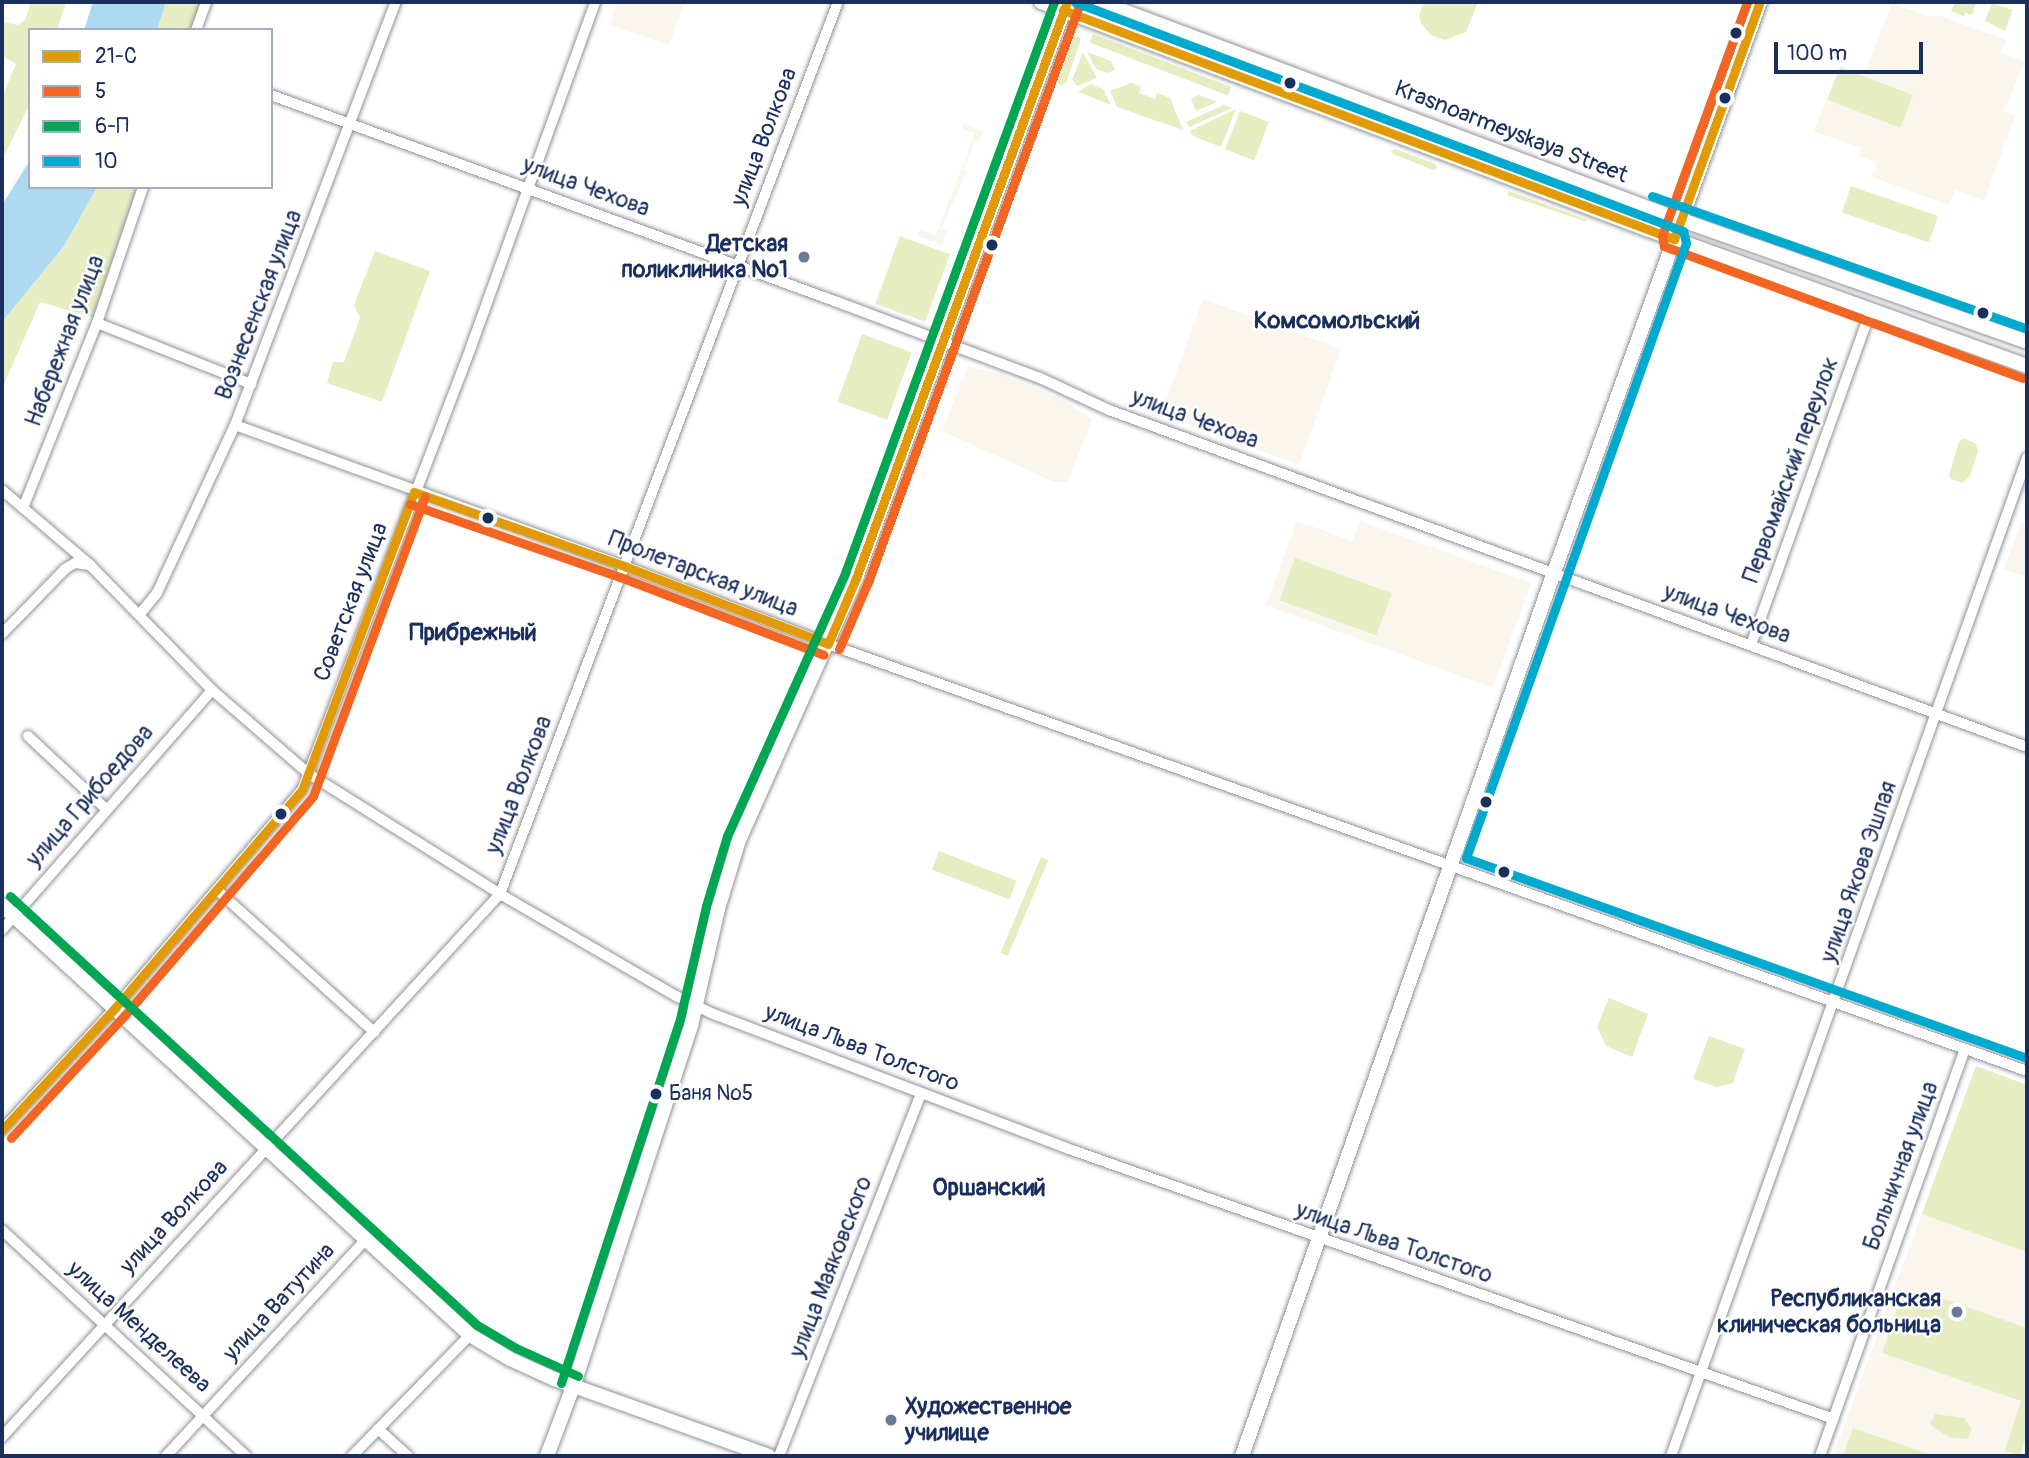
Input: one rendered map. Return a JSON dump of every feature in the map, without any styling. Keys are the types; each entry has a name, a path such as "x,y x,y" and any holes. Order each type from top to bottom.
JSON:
{"main road":[{"name":"Krasnoarmeyskaya Street","path":"1041,2 1065,6 1674,239 2027,366"},
{"name":"Krasnoarmeyskaya Street","path":"1100,2 1681,220 2027,342"},
{"path":"1242,1456 1554,573 1760,2"},
{"path":"547,1456 573,1387 696,1005 718,909 739,840 856,578 1065,6"},
{"path":"2,905 470,1335 510,1359 573,1387 769,1456"}],"street":[{"path":"197,28 206,2"},
{"name":"Вознесенская улица","path":"140,614 157,593 235,425 396,2"},
{"name":"Советская улица","path":"2,1130 115,1008 289,808 309,775 529,189 595,2"},
{"name":"улица Волкова","path":"2,1437 500,894 838,2"},
{"name":"улица Чехова","path":"273,96 942,341 1040,378 1109,410 2027,747"},
{"name":"Набережная улица","path":"23,508 97,323 142,189"},
{"name":"Первомайский переулок","path":"1751,645 1871,309"},
{"path":"97,323 251,384"},
{"name":"Пролетарская улица","path":"235,425 624,566 828,644 2027,1071"},
{"name":"улица Якова Эшпая","path":"1671,1456 2027,458"},
{"name":"улица Льва Толстого","path":"2,490 90,565 212,690 309,775 500,894 696,1005 921,1094 1318,1239 1833,1419"},
{"path":"2,634 65,569 75,563 90,565"},
{"name":"улица Грибоедова","path":"2,930 105,808 212,690"},
{"path":"27,736 105,808"},
{"path":"217,890 374,1032"},
{"name":"Больничная улица","path":"1820,1456 1965,1049"},
{"name":"улица Маяковского","path":"779,1456 921,1094"},
{"name":"улица Менделеева","path":"2,1230 246,1456"},
{"name":"улица Ватутина","path":"166,1456 366,1239"},
{"path":"352,1456 470,1335"},
{"path":"378,1429 408,1456"}],"shaded area":[{"path":"617,2 684,2 669,45 609,25"},
{"path":"1892,3 1926,16 1940,16 2006,40 2001,53 2024,62 2004,111 2015,116 1984,201 1955,190 1949,205 1872,177 1877,163 1859,156 1861,148 1814,131 1840,67 1864,76"},
{"path":"963,123 984,131 979,142 975,141 964,169 967,171 941,229 947,231 942,245 917,236 920,229 936,235 975,133 961,128"},
{"path":"1203,299 1341,349 1299,465 1161,415"},
{"path":"968,366 1005,376 1061,399 1092,419 1068,482 1054,482 942,431"},
{"path":"1297,521 1352,541 1360,521 1531,583 1493,688 1266,605"},
{"path":"2021,522 2027,524 2027,577 2004,569"},
{"name":"Республиканская клиническая больница","path":"1976,1066 2027,1085 2027,1456 1833,1456"}],"green space":[{"path":"31,2 66,2 58,28 28,28 28,108 2,160 2,97 16,64 2,56 2,22 18,25 25,20"},
{"path":"166,2 203,2 195,28 158,28"},
{"path":"1424,2 1478,2 1466,32 1445,40 1431,35 1421,23 1419,16"},
{"path":"1955,2 1977,2 1972,15 1965,13 1964,16 1951,11"},
{"path":"1992,3 2013,10 2005,31 1985,21"},
{"path":"1101,10 1642,218 1641,221 1100,13"},
{"path":"1093,34 1231,87 1228,95 1090,42"},
{"path":"1074,37 1081,39 1066,83 1060,86 1058,80"},
{"path":"1083,52 1097,78 1077,86 1072,80"},
{"path":"1087,52 1111,61 1115,70 1107,73 1096,69"},
{"path":"1840,67 1913,95 1900,128 1827,100"},
{"path":"1131,83 1141,86 1139,93 1155,99 1157,93 1170,98 1183,130 1117,107 1110,91"},
{"path":"1091,84 1103,89 1111,105 1078,92"},
{"path":"1199,95 1217,102 1196,111 1191,99"},
{"path":"1224,105 1232,108 1189,127 1186,122"},
{"path":"1236,109 1221,147 1193,136 1190,131"},
{"path":"1240,111 1269,122 1254,160 1225,149"},
{"path":"1395,149 1435,164 1437,168 1434,170 1393,154 1391,151"},
{"path":"1851,186 1938,216 1929,242 1842,212"},
{"path":"96,189 140,189 96,318 40,302 2,389 2,322 64,246"},
{"path":"1509,191 1585,219 1587,222 1507,195"},
{"path":"900,236 950,254 925,322 875,304"},
{"path":"375,251 430,271 382,402 327,383 333,362 344,362 360,318 354,305"},
{"path":"862,334 912,352 887,420 837,402"},
{"path":"1964,438 1976,444 1978,451 1970,476 1963,483 1951,479 1949,475 1959,442"},
{"path":"1295,558 1392,593 1376,636 1280,600"},
{"path":"939,851 1016,881 1009,899 932,870"},
{"path":"1041,857 1048,860 1008,956 1000,953"},
{"path":"1609,998 1648,1014 1632,1057 1606,1046 1597,1027"},
{"path":"1709,1036 1745,1049 1733,1083 1717,1087 1693,1079"},
{"path":"1976,1066 2027,1085 2027,1252 1922,1214"},
{"path":"1903,1291 1916,1294 1916,1301 1932,1309 1938,1297 2027,1328 2027,1434 2020,1455 2005,1451 2021,1401 1882,1353"},
{"path":"1935,1414 1964,1418 1972,1429 1967,1439 1949,1437 1936,1429 1930,1424"},
{"path":"1853,1428 1934,1456 1843,1456"}],"water":[{"path":"93,2 166,2 158,28 85,28"},
{"path":"28,163 28,189 96,189 64,246 2,322 2,205"}],"transit line":[{"name":"6-П","path":"561,1383 679,1023 706,906 727,836 845,573 1054,2"},
{"name":"21-С","path":"828,644 856,578 1067,2"},
{"name":"10","path":"1075,2 1683,231 1686,243 1466,858 2027,1058"},
{"name":"5","path":"1747,2 1662,235 1664,246 2023,378"},
{"name":"21-С","path":"1063,10 1674,239 1760,2"},
{"name":"5","path":"839,649 868,582 1079,6"},
{"name":"10","path":"1652,196 2027,329"},
{"name":"21-С","path":"414,492 624,566 828,644"},
{"name":"21-С","path":"2,1130 115,1008 302,790 414,492"},
{"name":"5","path":"11,1138 124,1016 313,796 425,496"},
{"name":"5","path":"410,504 620,577 824,655"},
{"name":"6-П","path":"10,896 477,1325 516,1348 578,1376"}],"place":[{"name":"Детская поликлиника №1","path":"804,257"},
{"name":"Баня №5","path":"656,1094"},
{"name":"Республиканская клиническая больница","path":"1957,1312"},
{"name":"Художественное училище","path":"891,1420"}],"district":[{"name":"Комсомольский","path":"1337,321"},
{"name":"Прибрежный","path":"473,633"},
{"name":"Оршанский","path":"989,1188"}]}
